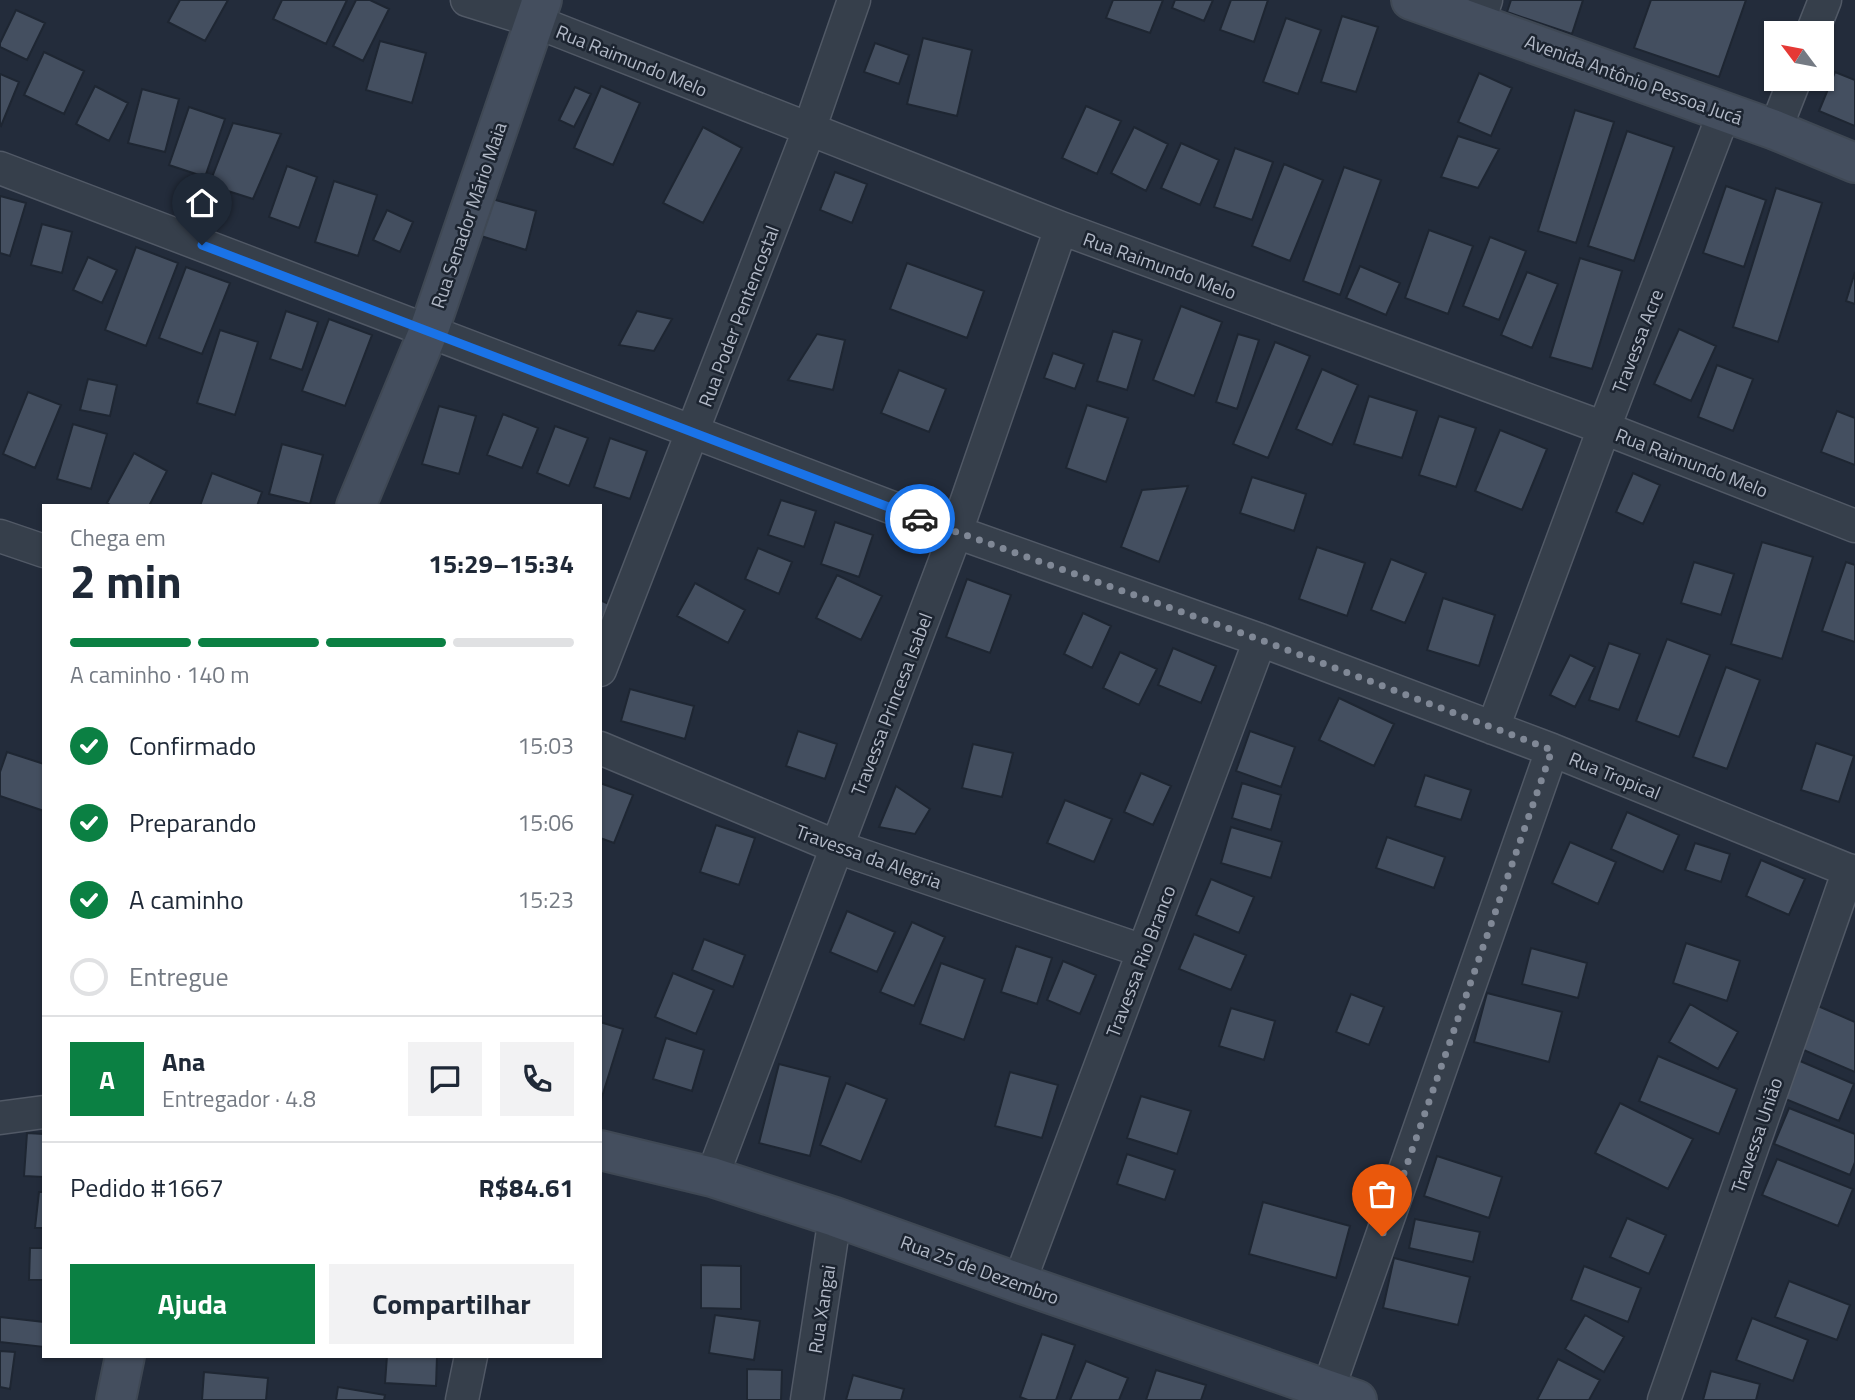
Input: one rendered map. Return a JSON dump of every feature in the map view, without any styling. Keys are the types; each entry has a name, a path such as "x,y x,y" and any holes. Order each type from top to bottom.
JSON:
{"street":[{"name":"Rua Raimundo Melo","path":"467,0 538,11 808,131 1061,228 1604,428 1855,526"},
{"name":"Rua Poder Pentencostal","path":"602,665 808,131 854,0"},
{"name":"Avenida Antônio Pessoa Jucá","path":"1411,0 1482,12 1724,113 1775,130 1855,163"},
{"path":"1817,21 1825,0"},
{"name":"Rua Senador Mário Maia","path":"357,504 429,330 538,11"},
{"path":"1775,130 1790,91"},
{"name":"Travessa Acre","path":"1493,728 1724,113"},
{"name":"Rua Tropical","path":"0,168 956,532 1261,640 1552,750 1852,871"},
{"name":"Travessa Princesa Isabel","path":"712,1177 956,532 1061,228"},
{"path":"0,536 42,550"},
{"name":"Travessa Rio Branco","path":"1019,1283 1261,640"},
{"name":"Travessa da Alegria","path":"602,749 837,847 1143,951"},
{"path":"1343,1395 1552,750"},
{"name":"Travessa União","path":"1664,1400 1852,871"},
{"path":"0,1118 42,1112"},
{"name":"Rua 25 de Dezembro","path":"602,1150 712,1177 835,1217 1343,1395"},
{"name":"Rua Xangai","path":"807,1400 835,1217"},
{"path":"116,1400 125,1358"},
{"path":"462,1400 471,1358"}],"building":[{"path":"180,0 228,0 205,41 168,22"},
{"path":"282,0 347,0 326,44 273,19"},
{"path":"356,0 370,0 389,9 363,61 333,46"},
{"path":"1113,0 1163,0 1150,33 1106,18"},
{"path":"1175,0 1213,0 1204,21 1172,8"},
{"path":"1231,0 1268,0 1254,42 1220,30"},
{"path":"1511,0 1583,0 1572,34 1507,12"},
{"path":"1651,0 1746,0 1719,77 1634,48"},
{"path":"16,10 45,23 27,60 0,47"},
{"path":"1342,16 1378,27 1356,92 1321,82"},
{"path":"1286,18 1321,30 1298,94 1263,82"},
{"path":"923,38 972,50 957,116 907,104"},
{"path":"380,41 426,53 412,103 366,90"},
{"path":"875,43 909,55 899,84 864,72"},
{"path":"44,52 84,71 64,114 24,95"},
{"path":"1835,72 1855,80 1855,126 1819,111 1827,91 1834,91"},
{"path":"1479,73 1512,88 1491,136 1458,122"},
{"path":"0,74 19,82 1,126 0,125"},
{"path":"95,86 128,103 109,141 76,124"},
{"path":"601,86 640,103 613,165 574,148"},
{"path":"575,87 591,94 574,127 559,120"},
{"path":"142,89 179,99 165,152 128,143"},
{"path":"1086,106 1121,121 1097,174 1062,158"},
{"path":"189,107 225,119 205,177 169,165"},
{"path":"1575,110 1614,122 1576,243 1538,231"},
{"path":"233,123 281,134 253,199 209,185"},
{"path":"703,127 742,148 703,223 663,203"},
{"path":"1134,127 1168,144 1146,191 1111,173"},
{"path":"1627,131 1674,147 1634,261 1588,246"},
{"path":"1458,136 1499,149 1478,188 1441,177"},
{"path":"1181,143 1219,160 1200,205 1161,188"},
{"path":"1235,148 1273,162 1252,220 1214,207"},
{"path":"1284,164 1323,180 1290,261 1252,246"},
{"path":"287,166 317,177 299,228 269,217"},
{"path":"1344,167 1381,180 1340,295 1303,281"},
{"path":"835,172 867,184 852,223 820,210"},
{"path":"334,181 377,195 358,256 315,242"},
{"path":"1726,186 1766,200 1744,267 1703,253"},
{"path":"1776,188 1822,203 1778,342 1733,327"},
{"path":"0,196 26,203 10,256 0,253"},
{"path":"492,199 536,211 526,250 481,236"},
{"path":"387,210 413,222 400,252 373,240"},
{"path":"42,224 72,232 62,273 31,265"},
{"path":"1429,230 1473,246 1448,314 1405,298"},
{"path":"1490,237 1526,251 1499,320 1463,306"},
{"path":"136,247 178,263 146,346 105,330"},
{"path":"88,257 117,270 102,303 73,290"},
{"path":"1580,258 1622,271 1592,369 1550,357"},
{"path":"907,263 984,291 967,338 890,309"},
{"path":"1360,266 1400,283 1386,315 1346,298"},
{"path":"186,267 230,283 202,354 159,338"},
{"path":"1527,272 1558,284 1532,348 1501,335"},
{"path":"1855,272 1855,304 1846,301"},
{"path":"1181,306 1222,322 1194,396 1153,380"},
{"path":"286,311 318,322 302,370 270,359"},
{"path":"637,311 672,319 654,351 619,345"},
{"path":"329,319 372,335 345,406 302,391"},
{"path":"1679,329 1716,346 1691,401 1654,384"},
{"path":"220,330 258,342 235,415 197,403"},
{"path":"1113,331 1142,340 1127,390 1097,381"},
{"path":"817,334 845,340 833,390 788,380"},
{"path":"1238,334 1259,340 1237,409 1216,402"},
{"path":"1275,342 1310,356 1268,458 1233,444"},
{"path":"1053,353 1084,364 1075,389 1044,378"},
{"path":"1717,365 1753,379 1733,431 1698,417"},
{"path":"1322,369 1358,385 1332,445 1296,429"},
{"path":"899,370 946,389 929,432 881,413"},
{"path":"88,379 117,385 110,416 80,410"},
{"path":"28,392 61,405 35,468 3,454"},
{"path":"1369,396 1417,411 1402,458 1354,444"},
{"path":"1087,405 1128,418 1106,482 1066,468"},
{"path":"439,406 476,416 459,474 422,464"},
{"path":"1837,411 1855,418 1855,465 1821,452"},
{"path":"503,414 538,428 522,468 487,455"},
{"path":"1439,416 1476,428 1456,487 1419,475"},
{"path":"73,424 107,434 91,489 57,479"},
{"path":"555,426 588,438 569,486 537,473"},
{"path":"1500,430 1547,449 1522,510 1475,491"},
{"path":"610,438 647,451 630,499 594,487"},
{"path":"282,444 323,455 310,504 269,494"},
{"path":"134,453 167,471 150,504 107,503"},
{"path":"212,473 262,492 258,504 201,504"},
{"path":"1633,473 1660,485 1643,524 1616,512"},
{"path":"1252,477 1306,494 1294,531 1240,513"},
{"path":"1188,486 1159,562 1121,547 1142,490"},
{"path":"781,500 816,511 804,547 768,535"},
{"path":"835,522 873,535 859,577 821,564"},
{"path":"1762,542 1813,557 1782,659 1731,644"},
{"path":"1317,547 1365,563 1347,616 1299,599"},
{"path":"758,548 792,562 779,594 745,579"},
{"path":"1391,559 1426,573 1405,623 1371,610"},
{"path":"1694,562 1734,574 1721,615 1681,603"},
{"path":"1846,562 1855,565 1855,642 1822,631"},
{"path":"837,575 882,596 861,640 816,618"},
{"path":"967,579 1011,595 990,653 946,637"},
{"path":"695,583 745,610 728,643 677,616"},
{"path":"1443,598 1495,615 1479,666 1427,650"},
{"path":"602,601 609,604 602,619"},
{"path":"1083,613 1111,626 1092,668 1064,654"},
{"path":"1667,639 1710,655 1679,737 1636,721"},
{"path":"1609,643 1640,654 1619,710 1589,700"},
{"path":"1173,648 1216,666 1201,703 1158,685"},
{"path":"1120,652 1157,669 1139,705 1103,688"},
{"path":"1570,655 1595,667 1575,707 1550,695"},
{"path":"1726,667 1760,680 1727,769 1693,757"},
{"path":"630,689 694,706 685,739 621,721"},
{"path":"1339,698 1394,724 1374,766 1319,740"},
{"path":"798,731 837,744 825,779 786,766"},
{"path":"1250,731 1295,747 1281,787 1236,771"},
{"path":"1816,743 1854,756 1839,802 1801,790"},
{"path":"973,744 1013,753 1002,797 962,788"},
{"path":"7,752 42,763 42,810 0,796 0,772"},
{"path":"1141,773 1171,786 1153,825 1124,812"},
{"path":"1425,775 1471,790 1461,820 1415,806"},
{"path":"1242,783 1281,795 1271,830 1232,818"},
{"path":"602,784 633,795 614,843 602,839"},
{"path":"896,786 930,809 915,834 879,827"},
{"path":"1065,800 1112,819 1094,862 1047,843"},
{"path":"1627,812 1679,835 1663,872 1611,849"},
{"path":"716,825 755,838 739,885 700,872"},
{"path":"1231,827 1282,842 1271,878 1221,863"},
{"path":"1387,837 1445,857 1434,888 1376,868"},
{"path":"1570,842 1616,862 1598,904 1552,883"},
{"path":"1695,843 1730,854 1721,882 1685,870"},
{"path":"1761,860 1805,879 1789,915 1746,896"},
{"path":"1211,879 1254,897 1239,933 1196,915"},
{"path":"847,911 895,932 877,972 830,952"},
{"path":"912,922 945,937 914,1006 880,992"},
{"path":"1194,934 1246,955 1231,990 1179,969"},
{"path":"704,939 745,955 733,987 692,970"},
{"path":"1686,943 1740,961 1727,1001 1673,983"},
{"path":"1016,946 1052,958 1037,1004 1001,992"},
{"path":"1531,948 1587,963 1578,998 1522,984"},
{"path":"1063,961 1096,975 1080,1014 1047,1000"},
{"path":"941,963 985,979 964,1040 920,1024"},
{"path":"673,973 714,990 696,1034 655,1017"},
{"path":"1487,993 1562,1012 1549,1062 1474,1042"},
{"path":"1351,994 1384,1007 1369,1045 1336,1032"},
{"path":"1690,1004 1738,1032 1718,1069 1669,1042"},
{"path":"1818,1006 1855,1022 1855,1072 1799,1048"},
{"path":"1231,1008 1275,1021 1264,1060 1219,1046"},
{"path":"602,1023 623,1029 602,1097"},
{"path":"666,1038 704,1050 692,1091 653,1079"},
{"path":"1658,1056 1737,1089 1719,1134 1639,1101"},
{"path":"1793,1058 1854,1084 1839,1121 1778,1096"},
{"path":"779,1064 830,1077 810,1156 759,1143"},
{"path":"1010,1072 1058,1085 1042,1138 995,1126"},
{"path":"846,1083 887,1099 861,1162 820,1145"},
{"path":"1141,1096 1191,1111 1177,1154 1127,1138"},
{"path":"1620,1103 1693,1139 1668,1189 1595,1153"},
{"path":"1789,1108 1855,1134 1855,1162 1850,1175 1774,1144"},
{"path":"27,1133 42,1134 42,1177 24,1176"},
{"path":"1127,1154 1175,1170 1165,1200 1117,1184"},
{"path":"1437,1156 1502,1177 1489,1218 1424,1196"},
{"path":"1777,1159 1853,1189 1838,1226 1762,1195"},
{"path":"39,1192 42,1192 42,1228 35,1228"},
{"path":"1263,1202 1350,1226 1336,1278 1249,1254"},
{"path":"1627,1218 1666,1235 1649,1274 1610,1257"},
{"path":"1415,1219 1480,1232 1473,1262 1409,1248"},
{"path":"30,1248 42,1248 42,1280 29,1280"},
{"path":"1394,1258 1470,1277 1458,1325 1383,1308"},
{"path":"701,1265 741,1266 741,1309 701,1308"},
{"path":"1584,1266 1641,1288 1628,1322 1571,1300"},
{"path":"1789,1281 1850,1305 1837,1340 1775,1317"},
{"path":"715,1315 760,1321 754,1360 709,1353"},
{"path":"1585,1315 1624,1337 1604,1372 1565,1349"},
{"path":"0,1317 42,1322 42,1347 0,1342"},
{"path":"1752,1318 1808,1340 1793,1381 1736,1360"},
{"path":"1042,1334 1075,1345 1056,1400 1028,1400 1020,1397"},
{"path":"0,1351 15,1352 10,1389 0,1387"},
{"path":"387,1358 437,1358 436,1386 385,1383"},
{"path":"1558,1359 1600,1380 1589,1400 1537,1400"},
{"path":"1086,1361 1128,1378 1119,1400 1070,1400"},
{"path":"747,1369 782,1370 781,1400 747,1400"},
{"path":"1156,1370 1206,1385 1201,1400 1146,1400"},
{"path":"1711,1371 1760,1384 1756,1400 1703,1400"},
{"path":"204,1372 268,1378 266,1400 202,1400"},
{"path":"853,1375 904,1389 901,1400 846,1400"},
{"path":"338,1387 385,1395 384,1400 336,1400"}],"way so far":[{"path":"920,519 1261,640 1552,750 1382,1236"}],"route":[{"path":"202,245 920,519"}]}
